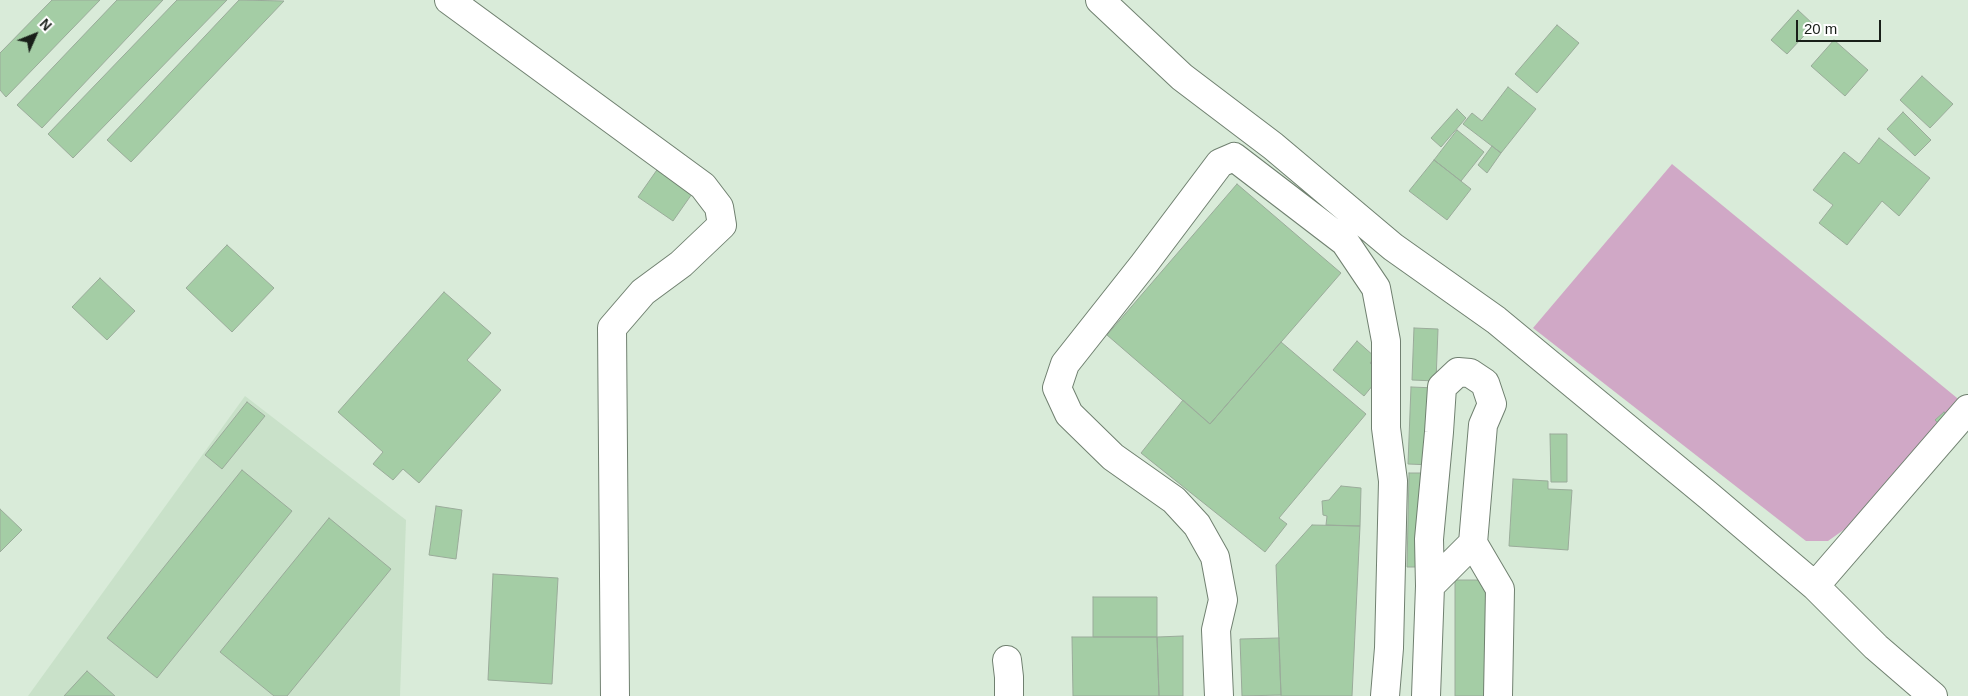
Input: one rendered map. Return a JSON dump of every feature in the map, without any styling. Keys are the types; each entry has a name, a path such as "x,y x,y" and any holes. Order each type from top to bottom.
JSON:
{"street":[{"path":"449,0 703,186 719,207 722,225 681,264 643,292 612,328 615,696"},
{"path":"1100,0 1182,77 1273,146 1393,247 1496,320 1709,496 1815,586 1876,647 1933,696"},
{"path":"1219,696 1216,630 1223,600 1215,557 1197,525 1174,500 1113,457 1069,414 1057,388 1065,364 1220,163 1234,156 1345,242 1376,288 1386,341 1386,428 1393,481 1389,648 1385,696"},
{"path":"1426,696 1430,586 1429,539 1440,432 1442,386 1458,372 1470,374 1485,383 1492,404 1483,425 1473,543 1500,589 1498,696"},
{"path":"1815,586 1968,409"},
{"path":"1918,467 1968,439"},
{"path":"1430,586 1473,543"},
{"path":"1007,660 1009,696"}],"shaded area":[{"path":"1672,164 1968,407 1859,519 1828,541 1806,541 1533,328"},
{"path":"245,396 406,520 400,696 28,696"}],"building":[{"path":"52,0 100,0 6,97 0,90 0,53"},
{"path":"117,0 163,0 42,128 17,105"},
{"path":"177,0 227,0 73,158 48,134"},
{"path":"239,0 284,1 131,162 107,140"},
{"path":"1798,10 1814,25 1787,54 1771,40"},
{"path":"1557,25 1579,43 1537,93 1515,74"},
{"path":"1834,40 1868,70 1845,96 1811,66"},
{"path":"1922,76 1953,104 1930,128 1900,100"},
{"path":"1508,87 1536,109 1501,153 1463,124 1472,113 1482,121"},
{"path":"1457,109 1466,118 1441,147 1431,138"},
{"path":"1903,112 1931,140 1915,156 1887,129"},
{"path":"1457,130 1484,152 1461,181 1434,160"},
{"path":"1879,138 1930,178 1899,216 1882,201 1847,245 1819,223 1833,205 1813,190 1844,152 1859,164"},
{"path":"1492,146 1501,153 1487,173 1478,165"},
{"path":"1434,160 1471,189 1447,220 1409,191"},
{"path":"659,167 694,191 673,221 638,197"},
{"path":"1237,184 1341,273 1210,424 1107,335"},
{"path":"227,245 274,288 232,332 186,288"},
{"path":"100,278 135,311 107,340 72,307"},
{"path":"444,292 491,333 467,360 501,390 419,483 403,469 393,480 373,464 383,452 338,412"},
{"path":"1414,328 1438,329 1436,381 1412,380"},
{"path":"1357,341 1375,357 1370,363 1382,374 1364,396 1333,370"},
{"path":"1281,342 1366,414 1279,518 1287,524 1265,552 1141,453 1183,400 1210,424"},
{"path":"1411,387 1436,388 1432,465 1408,464"},
{"path":"247,402 265,416 222,469 205,455"},
{"path":"1944,412 1952,421 1943,428 1935,420"},
{"path":"1550,434 1567,434 1567,482 1551,482"},
{"path":"242,470 292,511 157,678 107,638"},
{"path":"1409,473 1429,473 1428,567 1407,567"},
{"path":"1513,479 1548,481 1548,489 1572,490 1568,550 1509,546"},
{"path":"1341,486 1361,488 1360,526 1326,525 1327,516 1323,515 1322,501 1329,500"},
{"path":"436,506 462,510 456,559 429,555"},
{"path":"0,509 22,530 0,552"},
{"path":"329,518 391,569 287,696 274,696 220,652"},
{"path":"1312,525 1360,526 1352,696 1281,696 1276,565"},
{"path":"493,574 558,578 552,684 488,680"},
{"path":"1455,580 1492,580 1492,696 1455,696"},
{"path":"1093,597 1157,597 1157,637 1093,637"},
{"path":"1183,636 1183,696 1159,696 1157,637"},
{"path":"1072,637 1157,637 1159,696 1073,696"},
{"path":"1279,638 1281,695 1242,696 1240,639"},
{"path":"87,671 115,696 64,696"}]}
